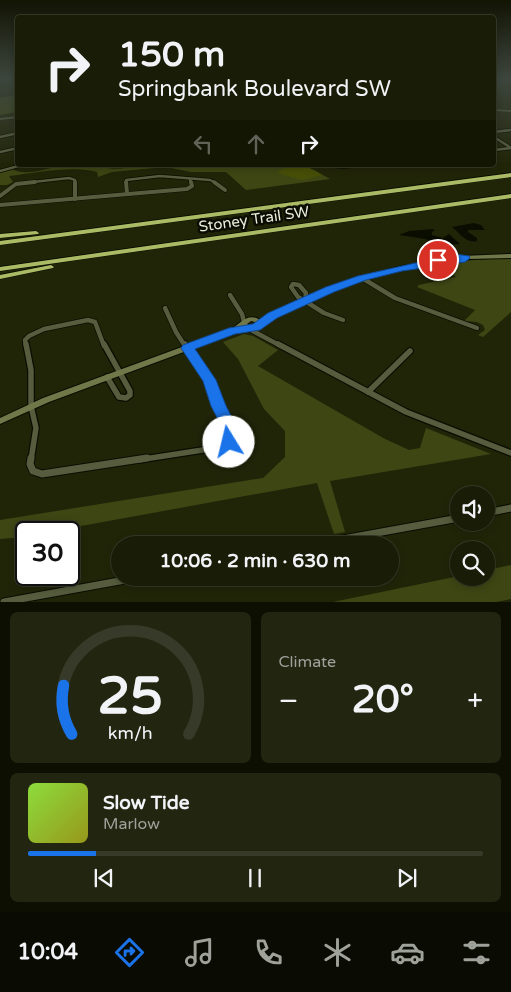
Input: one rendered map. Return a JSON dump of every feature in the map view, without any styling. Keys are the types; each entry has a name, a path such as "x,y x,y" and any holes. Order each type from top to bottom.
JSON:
{"highway":[{"name":"Stoney Trail SW","path":"0,243 511,176"},
{"name":"Stoney Trail SW","path":"0,269 511,196"},
{"path":"0,277 50,267 374,216"},
{"path":"0,236 132,222 160,222"}],"street":[{"path":"496,109 511,110"},
{"path":"0,120 15,118"},
{"path":"496,132 511,130"},
{"path":"0,137 15,133"},
{"path":"496,139 510,147"},
{"path":"496,149 510,147"},
{"path":"0,152 15,149"},
{"path":"0,171 15,167"},
{"path":"127,194 124,182 129,179 160,176 212,181 225,190"},
{"path":"0,196 16,184 69,178 74,180 75,198"},
{"path":"0,206 187,189 192,186 190,180"},
{"path":"0,421 31,406 273,316 306,300 362,278 433,262 455,261 465,258 511,256"},
{"path":"362,278 395,298 476,328"},
{"path":"230,295 242,314 246,326 417,417 511,453"},
{"path":"306,300 324,313 343,320"},
{"path":"107,377 117,396 126,398 130,395 130,391 105,347 95,322 88,320 34,331 27,336 25,340 30,370 31,406 36,435 30,467 33,472 39,474 226,445 232,440 233,433 218,406 206,373 172,325 166,308"},
{"path":"242,314 256,322 266,336"},
{"path":"368,392 410,351"},
{"path":"495,511 511,508"},
{"path":"360,536 450,520"},
{"path":"4,602 111,583"}],"green space":[{"path":"0,107 15,107 15,112 0,115"},
{"path":"55,167 102,167 116,169 166,167 112,172 98,177 97,172 88,170 54,170 9,176 13,182 7,185 0,185 0,172 12,169 24,172"},
{"path":"166,167 306,167 330,179 246,190 226,172 191,172"},
{"path":"286,167 308,167 322,175 302,180 277,173"},
{"path":"501,258 511,259 511,312 483,337 478,335 485,330 483,325 477,322 464,321 475,310 417,287 456,277 441,264"},
{"path":"244,334 253,336 278,350 258,366 385,439 409,450 420,448 426,428 491,454 330,481 345,532 334,534 317,483 80,526 80,521 15,521 15,538 0,539 0,520 263,478 285,457 285,431 264,409 238,359 223,342"},
{"path":"511,565 511,599 496,602 333,602 450,578 450,586 495,586 495,568"}],"shaded area":[{"path":"474,223 481,225 485,230 468,230 477,238 477,241 473,242 463,237 452,227"},
{"path":"435,230 432,232 432,235 443,238 449,234 460,244 443,245 425,239 399,235 409,231"}],"route":[{"path":"229,442 232,440 233,433 218,406 206,373 187,348 233,331 256,328 273,316 330,290 362,278 402,268 465,258 455,257 438,260"}]}
